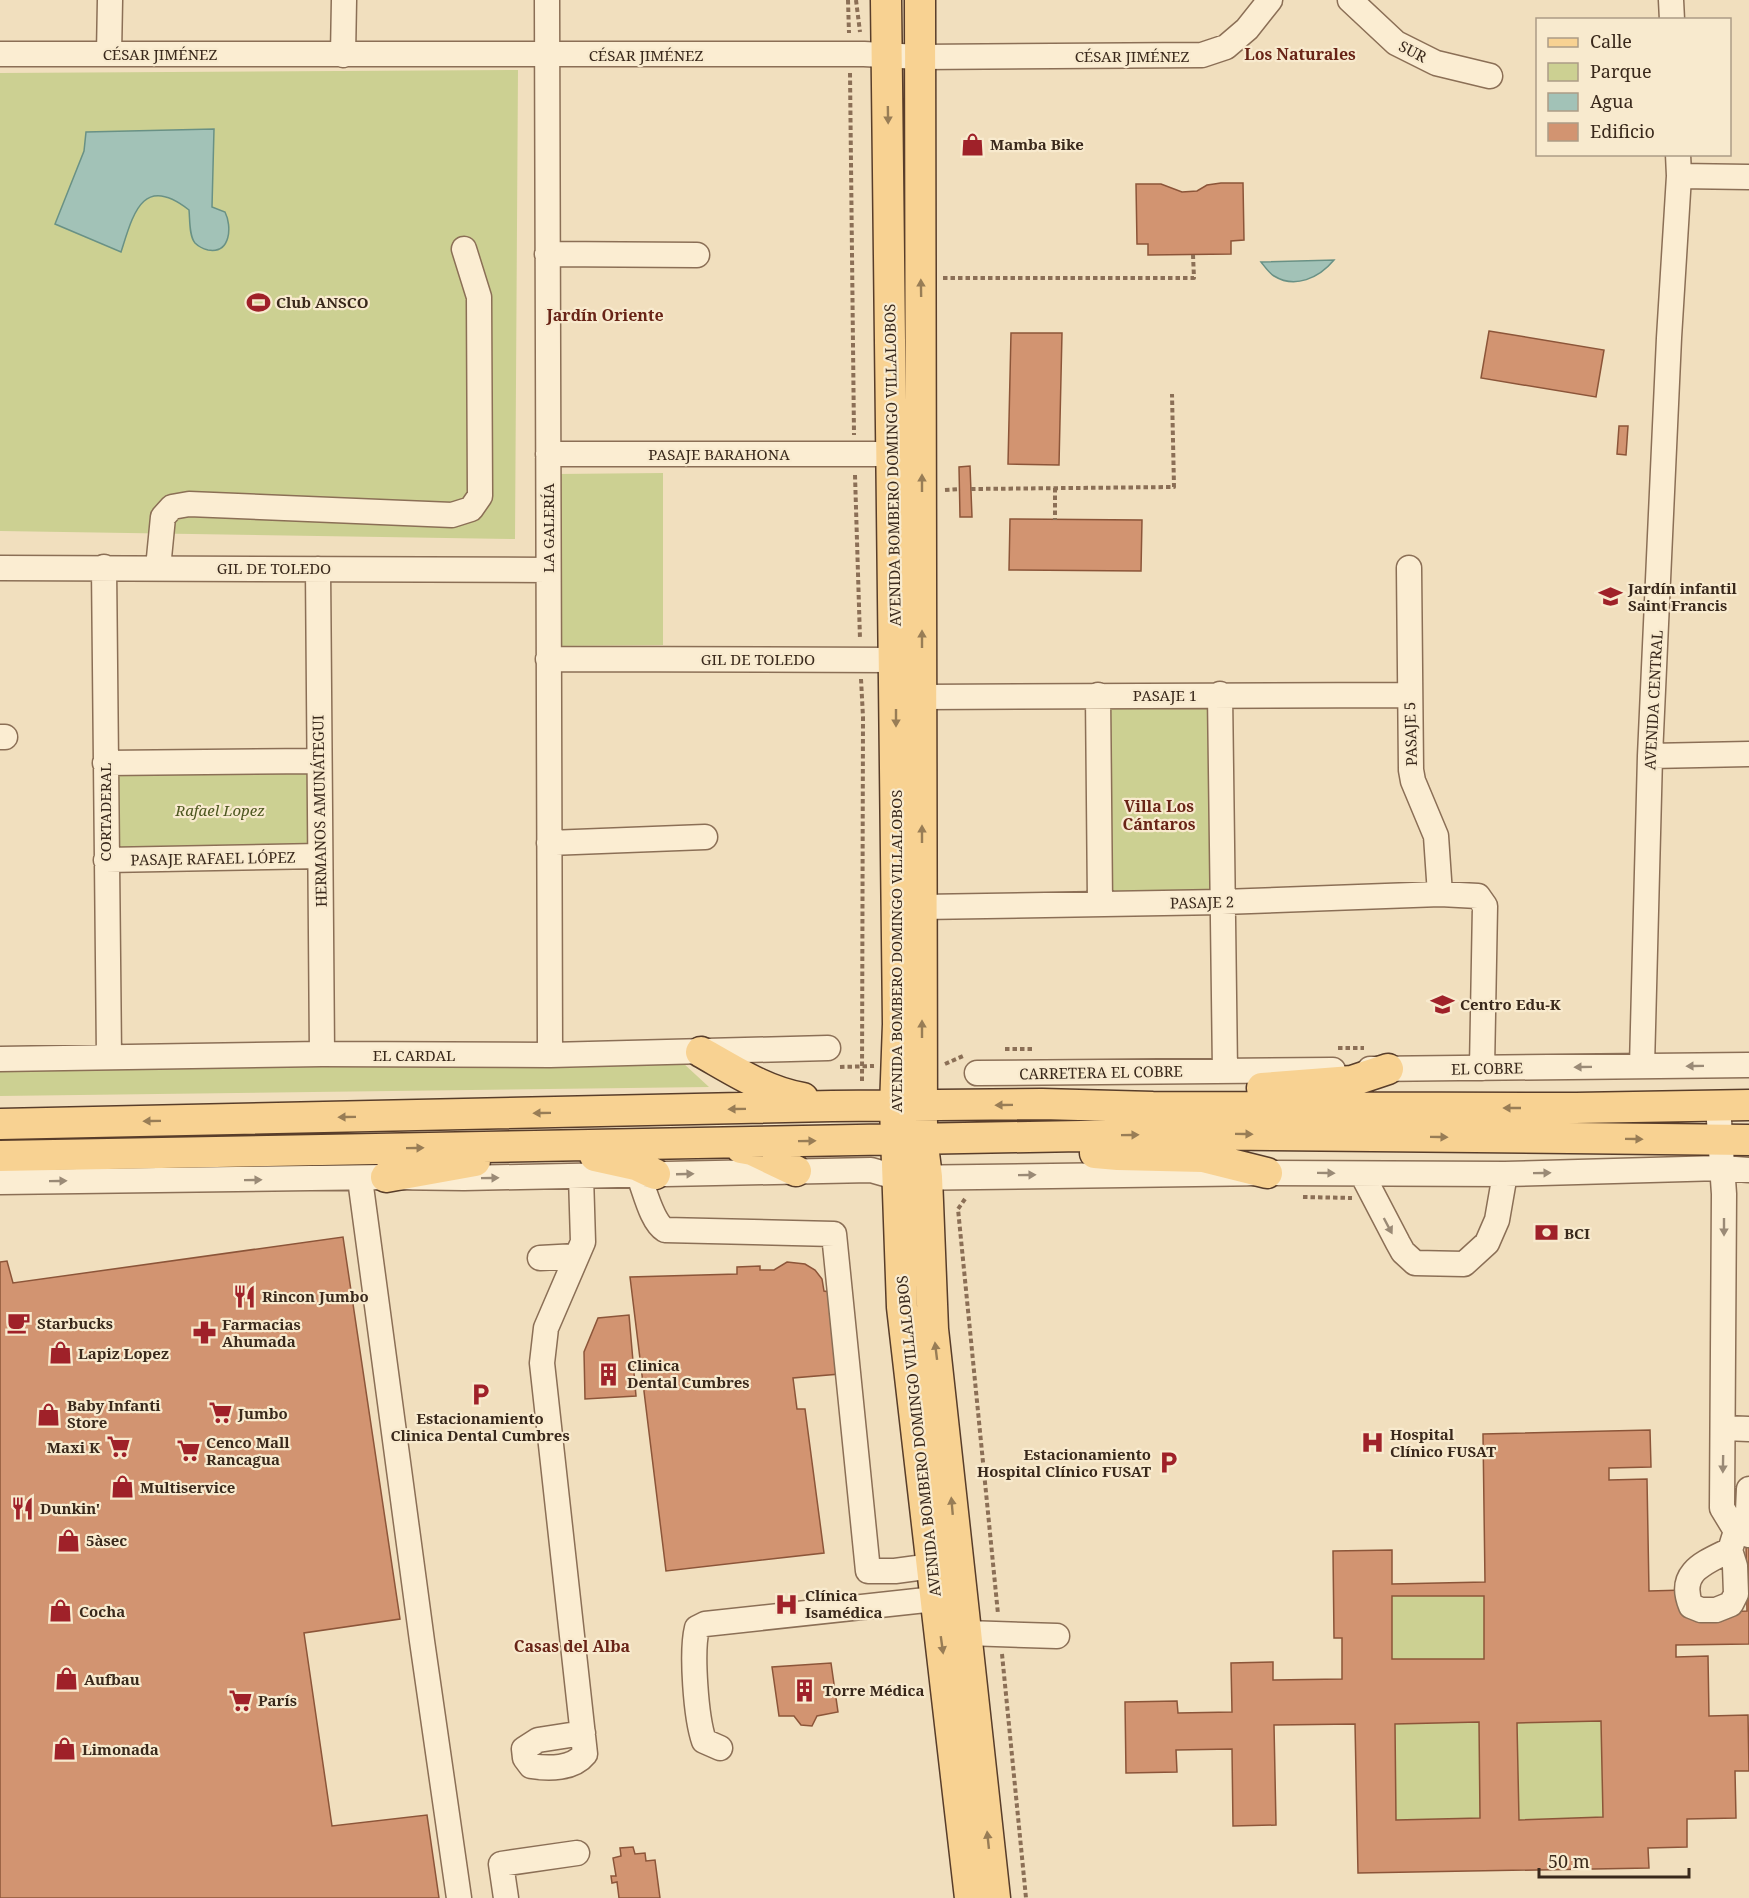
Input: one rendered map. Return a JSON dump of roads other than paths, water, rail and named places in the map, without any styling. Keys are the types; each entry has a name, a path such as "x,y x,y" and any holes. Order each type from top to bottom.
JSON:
{"main road":[{"name":"AVENIDA BOMBERO DOMINGO VILLALOBOS","path":"886,0 898,1024 908,1107 913,1178 943,1409 945,1565 966,1633 970,1898"},
{"name":"AVENIDA BOMBERO DOMINGO VILLALOBOS","path":"908,1107 922,907 920,0"},
{"path":"701,1052 780,1093 832,1106"},
{"path":"1153,1107 1188,1094 1352,1081 1388,1069"},
{"path":"0,1124 832,1106 1042,1104 1153,1107 1576,1108 1749,1105"},
{"path":"0,1155 1186,1134 1731,1150"},
{"path":"1053,1136 1079,1148 1097,1153 1203,1157 1267,1173"},
{"path":"715,1143 752,1150 796,1171"},
{"path":"373,1178 472,1162 534,1146 610,1158 636,1165 647,1174"},
{"name":"AVENIDA BOMBERO DOMINGO VILLALOBOS","path":"945,1565 935,1599 970,1788 995,1898"}],"street":[{"path":"109,54 110,0"},
{"path":"343,55 344,0"},
{"name":"LA GALERÍA","path":"547,0 550,1055"},
{"name":"CÉSAR JIMÉNEZ","path":"0,54 849,54 919,57 1202,55 1226,47 1247,29 1270,0"},
{"name":"SUR","path":"1350,0 1396,43 1436,63 1490,76"},
{"path":"1671,0 1672,18"},
{"path":"1679,165 1749,177"},
{"name":"AVENIDA CENTRAL","path":"1642,1066 1650,756 1679,165"},
{"path":"158,567 163,517 172,507 209,503 452,515 471,508 480,496 479,297 464,249"},
{"path":"547,254 697,255"},
{"name":"PASAJE BARAHONA","path":"548,454 891,454"},
{"name":"CORTADERAL","path":"104,567 109,1057"},
{"name":"GIL DE TOLEDO","path":"0,568 548,570"},
{"name":"PASAJE 5","path":"1409,568 1409,695 1412,776 1436,836 1440,894"},
{"name":"HERMANOS AMUNÁTEGUI","path":"318,569 322,1054"},
{"name":"GIL DE TOLEDO","path":"548,659 860,658 895,660"},
{"path":"1220,694 1225,1071"},
{"path":"1098,695 1100,903"},
{"name":"PASAJE 1","path":"922,697 1409,695"},
{"path":"1650,756 1749,754"},
{"path":"105,763 319,761"},
{"path":"549,843 705,837"},
{"name":"PASAJE RAFAEL LÓPEZ","path":"106,860 320,856"},
{"name":"PASAJE 2","path":"922,907 1474,895 1481,898 1485,906 1482,1068"},
{"name":"EL CARDAL","path":"0,1059 322,1054 550,1055 828,1048"},
{"name":"EL COBRE","path":"1225,1071 1749,1065"},
{"name":"CARRETERA EL COBRE","path":"977,1073 1225,1071"},
{"path":"1718,1106 1731,1150 1725,1252 1722,1508 1738,1539"},
{"path":"1731,1150 1749,1170"},
{"path":"0,1182 581,1176 872,1170 913,1178 1267,1173 1505,1174 1731,1150"},
{"path":"647,1174 654,1219 665,1230 834,1234 868,1571 895,1571 945,1565"},
{"path":"1362,1174 1403,1252 1415,1263 1464,1264 1487,1243 1503,1195 1505,1174"},
{"path":"581,1176 583,1242 546,1328 542,1363 583,1733"},
{"path":"373,1178 422,1641 459,1898"},
{"path":"540,1258 577,1256"},
{"path":"1724,1428 1749,1429"},
{"path":"1738,1539 1749,1511 1749,1489"},
{"path":"720,1748 704,1741 700,1729 695,1664 697,1628 705,1624 935,1599"},
{"path":"966,1633 1057,1636"},
{"path":"506,1898 501,1864 578,1853"}],"water":[{"path":"214,129 212,207 225,212 229,224 228,238 221,248 208,250 201,248 193,240 189,210 173,200 160,196 150,197 135,213 121,252 55,224 84,151 86,132"},
{"path":"1334,260 1321,272 1306,280 1290,282 1274,276 1261,262"}],"place":[{"name":"Mamba Bike","path":"972,144"},
{"name":"Club ANSCO","path":"258,302"},
{"name":"Jardín infantil Saint Francis","path":"1610,597"},
{"name":"Centro Edu-K","path":"1442,1004"},
{"name":"BCI","path":"1546,1233"},
{"name":"Rincon Jumbo","path":"244,1296"},
{"name":"Starbucks","path":"19,1323"},
{"name":"Farmacias Ahumada","path":"204,1333"},
{"name":"Lapiz Lopez","path":"60,1353"},
{"name":"Clinica Dental Cumbres","path":"609,1374"},
{"name":"Estacionamiento Clinica Dental Cumbres","path":"480,1394"},
{"name":"Jumbo","path":"220,1413"},
{"name":"Baby Infanti Store","path":"49,1414"},
{"name":"Hospital Clínico FUSAT","path":"1372,1443"},
{"name":"Maxi K","path":"118,1447"},
{"name":"Cenco Mall Rancagua","path":"188,1451"},
{"name":"Estacionamiento Hospital Clínico FUSAT","path":"1169,1463"},
{"name":"Multiservice","path":"122,1487"},
{"name":"Dunkin'","path":"22,1508"},
{"name":"5àsec","path":"68,1540"},
{"name":"Clínica Isamédica","path":"787,1604"},
{"name":"Cocha","path":"61,1611"},
{"name":"Aufbau","path":"66,1679"},
{"name":"Torre Médica","path":"805,1690"},
{"name":"París","path":"240,1700"},
{"name":"Limonada","path":"64,1749"}],"district":[{"name":"Los Naturales","path":"1300,54"},
{"name":"Jardín Oriente","path":"605,315"},
{"name":"Villa Los Cántaros","path":"1159,815"},
{"name":"Casas del Alba","path":"572,1646"}],"park label":[{"name":"Rafael Lopez","path":"220,810"}]}
